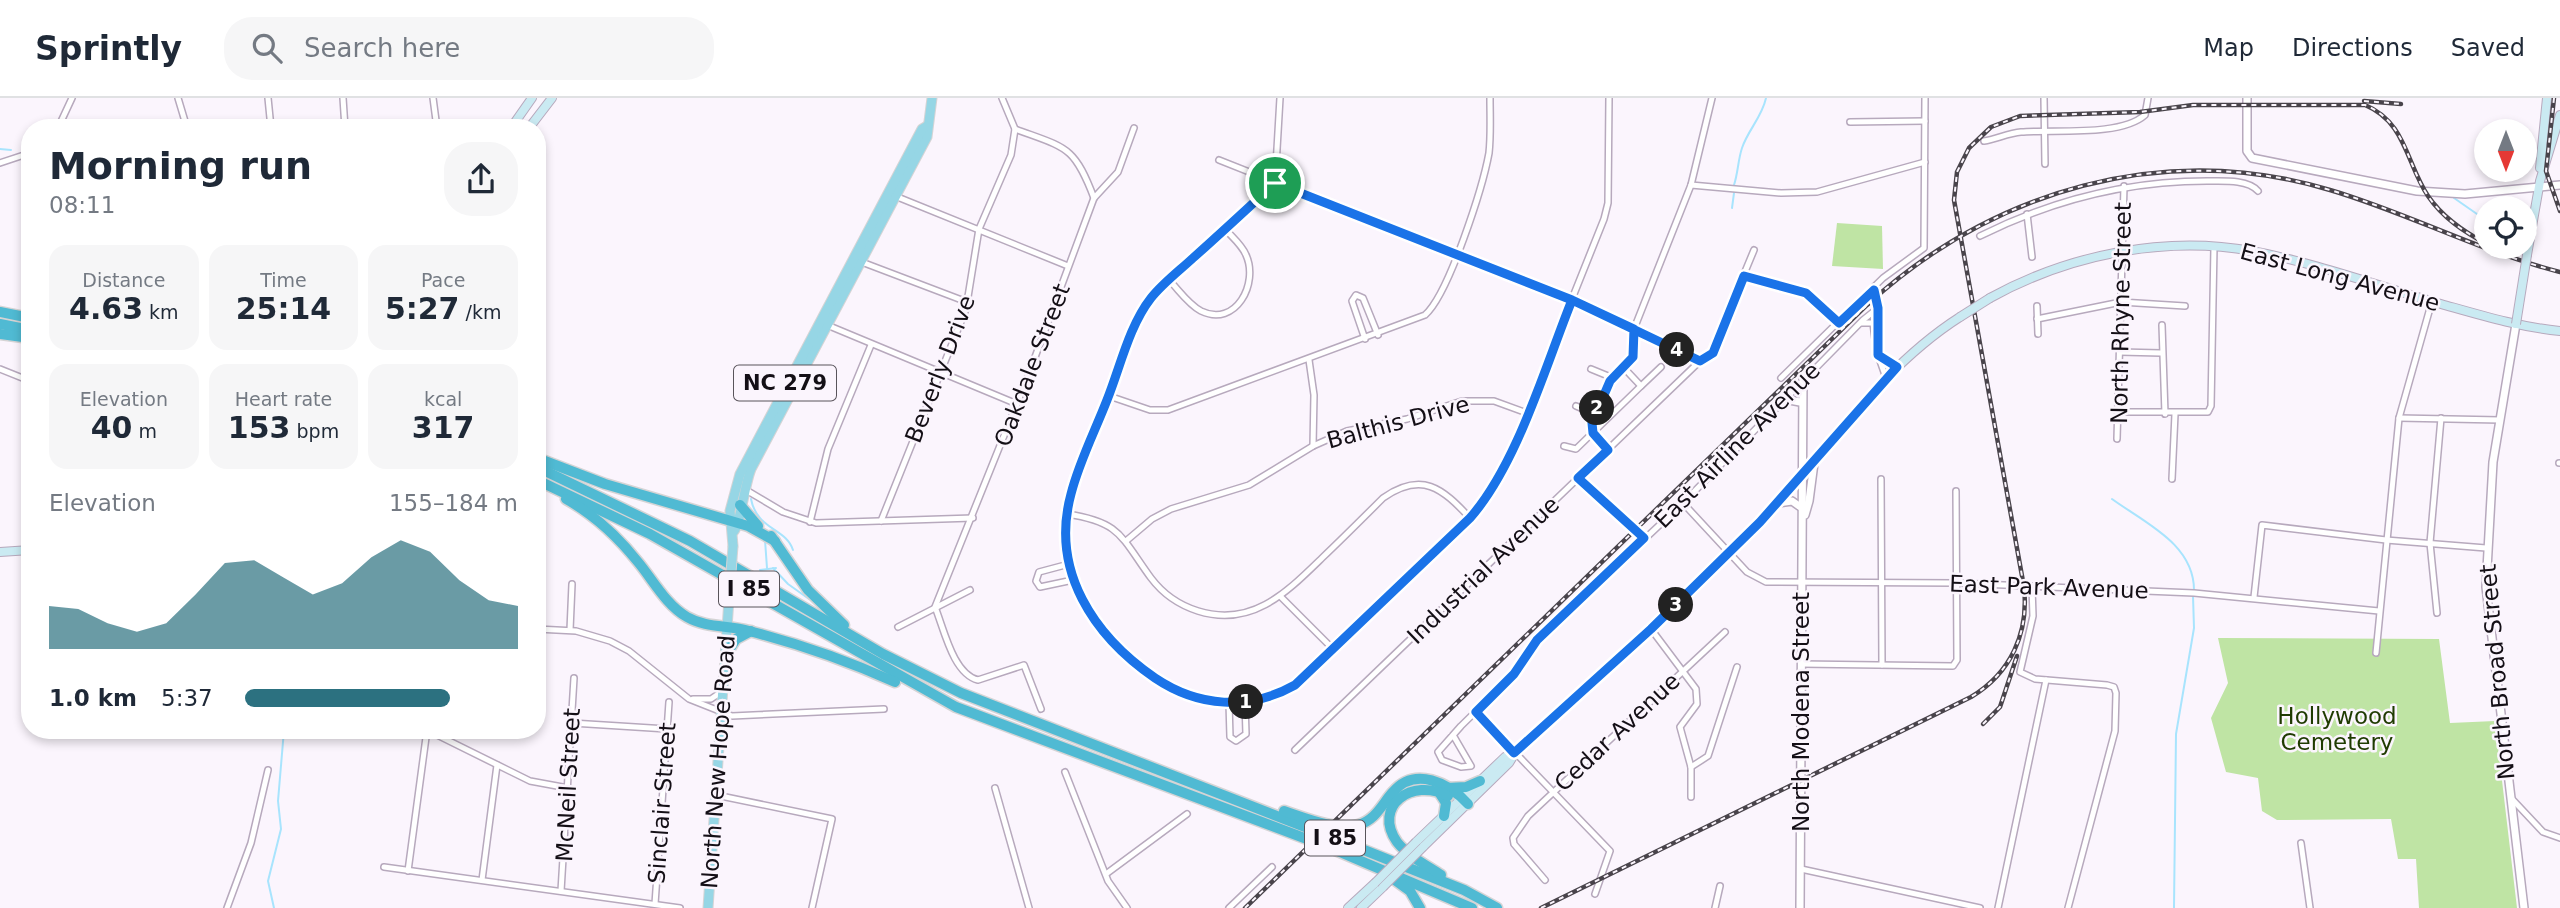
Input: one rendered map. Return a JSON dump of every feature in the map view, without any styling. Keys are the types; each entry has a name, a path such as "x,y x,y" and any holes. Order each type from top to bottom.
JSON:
{"highway":[{"path":"0,312 21,316"},
{"path":"0,324 21,328"},
{"path":"0,334 21,337"},
{"path":"546,461 605,484 734,525 775,541"},
{"name":"I 85","path":"546,471 690,541 865,643 972,698 1464,890 1497,908"},
{"name":"I 85","path":"546,486 650,534 956,707 1374,865 1472,908"},
{"path":"546,487 572,502 607,529 680,612 701,623 751,631 841,659 956,707"},
{"path":"740,505 750,520 775,541 818,601 865,643"},
{"path":"727,653 736,639 751,631"},
{"path":"1204,787 1303,817 1348,827 1361,825 1373,818 1398,787 1411,780 1431,779 1463,803"},
{"path":"1464,890 1406,851 1392,829 1394,807 1403,795 1422,788 1466,788 1480,780"},
{"path":"1442,789 1446,803 1444,816"},
{"path":"1374,865 1410,891 1420,908"}],"main road":[{"path":"517,119 532,98"},
{"path":"536,119 552,98"},
{"name":"North New Hope Road","path":"708,908 734,525 740,474 891,194 922,130 927,126 932,98"},
{"path":"2539,184 2547,98"},
{"path":"2539,184 2560,115"},
{"name":"North Broad Street","path":"2516,324 2539,184"},
{"name":"North New Hope Road","path":"734,525 743,489 888,209 891,194"},
{"name":"East Long Avenue","path":"1514,753 1729,554 1802,477 1897,367 1960,317 1990,298 2059,267 2122,252 2159,247 2214,247 2276,256 2516,324 2560,331"},
{"path":"0,552 21,551"},
{"path":"1419,845 1444,816 1463,803 1480,780 1504,757 1514,753"},
{"path":"1361,908 1379,885 1419,845 1509,763 1514,753"},
{"path":"1348,908 1379,885"}],"street":[{"path":"62,119 72,98"},
{"path":"178,98 184,119"},
{"path":"268,98 270,119"},
{"path":"343,98 344,119"},
{"path":"433,98 435,119"},
{"path":"1002,98 1015,129 1072,153 1094,198"},
{"path":"1280,98 1275,183 1169,280 1146,306 1075,481 1067,514 1069,564 1073,580 1095,623 1111,642 1152,676 1189,696 1229,703 1269,697 1295,685 1470,518 1500,478 1572,300 1608,202 1609,98"},
{"path":"1109,396 1150,410 1168,410 1414,321 1430,311 1438,302 1456,255 1487,161 1490,98"},
{"path":"1608,450 1593,433 1595,414 1613,378 1633,357 1634,329 1691,185 1712,98"},
{"name":"East Airline Avenue","path":"1781,378 1874,290 1883,278 1926,244 1925,98"},
{"path":"2044,98 2045,164"},
{"path":"1984,141 2019,132 2132,123 2145,115 2148,98"},
{"path":"2247,98 2249,156 2417,191 2465,194 2539,184 2560,186"},
{"path":"1850,122 1925,121"},
{"name":"Oakdale Street","path":"936,607 973,518 1094,198 1118,172 1134,128"},
{"name":"Beverly Drive","path":"881,520 967,302 979,229 1004,175 1014,146 1015,129"},
{"path":"0,163 21,156"},
{"path":"1219,160 1572,300 1700,361"},
{"path":"1691,185 1808,193 1838,188 1925,162"},
{"path":"1980,236 2027,214 2124,186 2216,181 2247,184 2258,191"},
{"name":"North Rhyne Street","path":"2117,439 2124,186"},
{"path":"891,194 1068,266"},
{"path":"2027,214 2032,257"},
{"path":"1169,280 1192,305 1206,313 1227,312 1242,301 1249,289 1247,257 1225,229"},
{"path":"2119,412 2208,412 2211,406 2214,247"},
{"name":"Industrial Avenue","path":"1296,750 1700,361 1713,353 1754,250"},
{"path":"859,261 967,302"},
{"path":"1744,276 1806,293 1839,323"},
{"path":"1874,290 1878,308 1878,355"},
{"path":"1365,339 1352,302 1356,295 1363,298 1378,334"},
{"path":"2376,653 2399,418 2432,301"},
{"path":"2037,319 2121,302 2185,306"},
{"path":"2036,306 2038,334"},
{"name":"East Airline Avenue","path":"1453,735 1471,766 1461,767 1442,760 1438,752 1453,735 1514,674 1537,640 1682,503 1878,308"},
{"path":"1859,324 1867,321 1874,325 1878,355 1886,378"},
{"name":"North Broad Street","path":"2516,324 2493,462 2486,548 2486,601 2524,908"},
{"path":"827,325 1017,404"},
{"path":"2162,325 2165,414"},
{"path":"810,522 828,449 871,345"},
{"path":"2120,352 2161,353"},
{"path":"1878,355 1897,367"},
{"path":"1309,359 1314,395 1313,446"},
{"path":"1624,368 1641,386"},
{"path":"1564,446 1576,449 1661,368"},
{"path":"0,369 21,377"},
{"path":"1591,369 1613,378"},
{"name":"North Modena Street","path":"1800,908 1803,512 1800,402 1803,380"},
{"path":"1784,399 1800,402"},
{"name":"Balthis Drive","path":"1126,541 1152,519 1171,509 1249,485 1313,446 1347,431 1407,419 1462,401 1494,401 1527,413"},
{"path":"1576,406 1595,414"},
{"path":"2172,479 2175,414"},
{"path":"2399,418 2500,420"},
{"path":"2437,612 2430,543 2441,418"},
{"name":"North Modena Street","path":"1803,512 1810,501 1814,463"},
{"name":"North Modena Street","path":"1802,477 1810,501"},
{"path":"1578,478 1644,538"},
{"path":"1881,479 1882,666"},
{"path":"1067,514 1103,522 1126,541 1161,590 1193,609 1211,614 1235,615 1261,608 1281,597 1383,498 1399,488 1414,485 1434,487 1450,496 1470,518"},
{"path":"743,489 783,512 810,522 973,518"},
{"path":"1801,664 1953,666 1957,660 1956,491"},
{"path":"1778,503 1792,501 1803,512"},
{"name":"East Park Avenue","path":"1682,503 1729,554 1759,580 1802,583 1956,583 2254,597 2379,611"},
{"path":"2254,597 2262,525 2386,540 2486,548"},
{"path":"1069,564 1038,572 1035,580 1043,588 1073,580"},
{"path":"570,630 572,584"},
{"path":"2032,587 2033,616 2020,672 2046,680 2114,687 2117,708 2115,731 2068,908"},
{"path":"898,627 970,590"},
{"path":"1281,597 1334,650"},
{"path":"936,607 963,671 978,680 1024,665 1041,709"},
{"path":"546,629 570,630 593,635 619,646 689,699 722,714 752,718 884,709"},
{"path":"1651,629 1684,669 1698,696 1693,710 1680,727 1691,767 1691,797"},
{"name":"Cedar Avenue","path":"1545,880 1517,850 1513,838 1528,817 1726,632"},
{"path":"1691,767 1703,762 1712,747 1737,667"},
{"name":"McNeil Street","path":"561,891 574,678"},
{"path":"1997,908 2046,680"},
{"path":"689,699 711,699 724,690"},
{"name":"Sinclair Street","path":"655,904 669,702"},
{"path":"1229,703 1230,737 1236,741 1246,734 1245,702"},
{"path":"1476,712 1610,851 1595,894"},
{"path":"572,723 667,729"},
{"path":"408,871 426,739"},
{"path":"445,739 538,784 568,788"},
{"path":"482,880 497,765"},
{"path":"227,908 251,844 268,770"},
{"path":"1066,772 1105,874 1127,908"},
{"path":"995,789 1029,908"},
{"path":"2508,793 2537,827 2560,838"},
{"path":"716,795 832,819 811,908"},
{"path":"1105,874 1187,814"},
{"path":"2301,843 2310,908"},
{"path":"384,867 680,908"},
{"path":"1229,908 1272,867"},
{"path":"1801,869 1980,908"},
{"path":"1715,908 1720,886"}],"green space":[{"path":"1837,223 1882,226 1883,269 1832,266"},
{"name":"Hollywood Cemetery","path":"2218,638 2439,639 2450,723 2495,721 2517,908 2419,908 2416,859 2398,859 2391,819 2277,820 2262,811 2258,778 2226,772 2211,718 2228,683"}],"waterway":[{"path":"1734,185 1742,148 1766,98"},
{"path":"0,149 11,150"},
{"path":"1732,208 1734,193"},
{"path":"2454,198 2474,212"},
{"path":"751,499 759,517 784,537 793,550"},
{"path":"2112,499 2177,547 2192,574 2194,590"},
{"path":"765,540 767,568"},
{"path":"773,568 788,584 809,599"},
{"path":"760,570 776,568"},
{"path":"2174,908 2176,734 2194,628 2193,596"},
{"path":"274,908 268,881 281,829 278,801 283,739"}],"railway":[{"path":"2554,98 2546,171 2560,211"},
{"path":"2364,101 2401,104"},
{"path":"1541,908 1971,697 2007,664 2020,636 2025,604 2024,587 1954,200 1957,172 1969,148 1991,127 2020,116 2140,112 2193,105 2365,105 2379,112 2397,133 2434,204 2454,224 2474,237"},
{"path":"1245,908 1867,305 1916,265 1969,231 2025,205 2084,186 2144,174 2205,171 2268,176 2330,190 2502,254 2560,272"},
{"path":"1983,724 2000,707 2017,656"}],"route":[{"path":"1275,183 1149,301 1134,331 1075,481 1067,514 1066,548 1073,580 1095,623 1111,642 1152,676 1180,693 1197,699 1245,702 1279,694 1295,685 1470,518 1500,478 1572,300 1634,329 1633,357 1610,381 1592,423 1593,433 1608,450 1578,478 1644,538 1537,640 1514,674 1476,712 1514,753 1729,554 1802,477 1897,367 1878,355 1878,308 1874,290 1839,323 1817,300 1806,293 1744,276 1713,353 1700,361 1634,329 1572,300 1275,183"}]}
